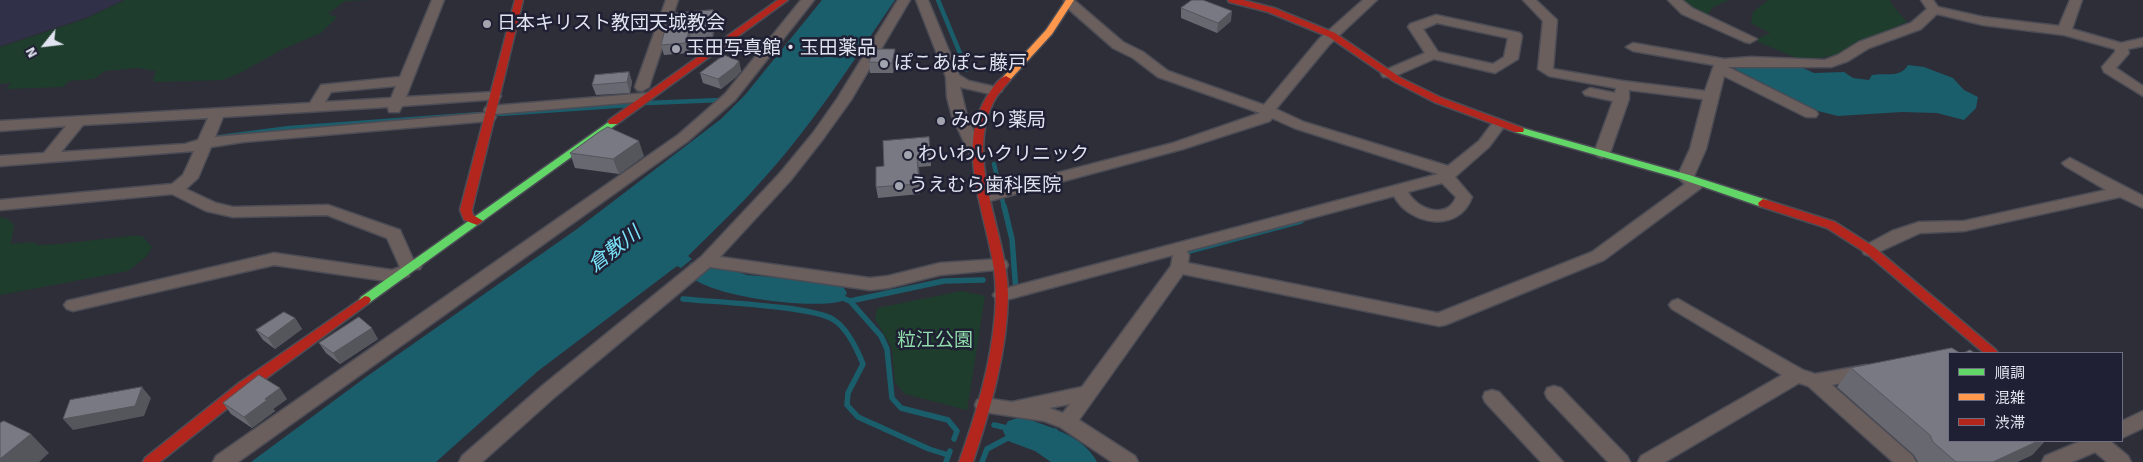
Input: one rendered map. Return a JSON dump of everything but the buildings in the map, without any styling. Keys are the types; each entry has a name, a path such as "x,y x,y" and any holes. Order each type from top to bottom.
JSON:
{"main road":[{"path":"477,220 468,217 466,210 519,0"},
{"path":"150,462 170,444 244,387 633,108 644,95 784,0"},
{"path":"1232,0 1271,10 1332,35 1388,74 1438,100 1499,124 1685,177 1831,225 1870,250 1990,351"},
{"path":"966,462 984,405 999,337 1012,292 1000,265 996,194 980,163 980,123 984,109 995,91 1058,23 1070,1"}],"street":[{"path":"389,122 438,0"},
{"path":"0,161 51,155 185,149 207,140 389,122 492,108 599,103 644,95 672,0"},
{"path":"224,462 683,138 730,97 808,0"},
{"path":"469,462 549,391 707,261 785,177 818,136 844,100 904,0"},
{"path":"922,0 953,77 952,92 964,127 980,163"},
{"path":"996,194 1202,140 1265,118 1270,107 1324,42 1371,0"},
{"path":"1529,0 1550,20 1545,69 1556,74 1623,92"},
{"path":"1674,0 1687,10 1750,39"},
{"path":"2065,31 2066,23 2076,0"},
{"path":"1070,1 1118,44 1138,55 1163,74 1269,111 1299,125 1448,175 1464,197 1460,206 1443,215 1429,215 1415,210 1404,201 1399,189"},
{"path":"1722,66 1751,61 1826,64 1843,58 1864,45 1916,26 1930,5 1983,21 2065,31 2121,47 2143,42"},
{"path":"1388,74 1433,55 1495,69 1511,59 1515,36 1436,19 1415,27 1433,55"},
{"path":"1633,47 1722,66 1811,114"},
{"path":"2121,47 2122,53 2109,67 2111,72 2143,92"},
{"path":"1179,255 1394,312 1439,320 1598,256 1695,184 1685,177 1698,150 1712,96 1714,80 1722,66"},
{"path":"953,77 964,84 995,91"},
{"path":"315,106 326,88 406,81"},
{"path":"1590,92 1712,96"},
{"path":"1602,153 1623,92"},
{"path":"0,126 397,102 492,108"},
{"path":"0,205 176,189 188,181 218,112"},
{"path":"51,155 79,121"},
{"path":"1012,292 1179,255 1448,175 1484,144 1499,124"},
{"path":"2070,163 2119,192 2143,203"},
{"path":"73,305 274,259 393,276 409,269 394,234 328,210 233,212 212,207 180,193 176,189"},
{"path":"1870,250 1898,235 1919,228 1964,226 2119,192"},
{"path":"1067,422 1082,393 1179,255"},
{"path":"707,261 870,284 888,282 940,270 1000,265"},
{"path":"1678,305 1806,378 1906,462"},
{"path":"1976,352 1990,351"},
{"path":"1648,462 1806,378 1882,368"},
{"path":"1007,408 1082,393"},
{"path":"1554,393 1620,462"},
{"path":"1492,396 1553,462"},
{"path":"984,405 1045,414 1067,422 1128,462"},
{"path":"2123,429 2143,419"},
{"path":"2052,462 2095,442"},
{"path":"2098,442 2121,462"}],"shaded area":[{"path":"0,0 123,0 85,18 0,46"}],"green space":[{"path":"125,0 371,0 345,1 328,14 337,17 321,33 283,49 240,73 223,80 155,82 153,80 156,71 138,68 105,71 94,79 69,81 63,87 6,89 11,83 0,84 0,47 85,19"},
{"path":"1680,0 1729,0 1713,7 1706,17"},
{"path":"1768,0 1890,0 1907,22 1851,45 1839,54 1820,58 1797,58 1758,42 1757,39 1770,33 1751,23 1753,12"},
{"path":"0,217 8,219 14,225 11,244 33,242 38,245 59,244 142,236 152,247 147,256 128,271 0,295"},
{"name":"粒江公園","path":"962,291 985,296 967,410 905,394 895,383 892,348 875,319 877,308"}],"water":[{"name":"倉敷川","path":"822,0 895,0 829,96 776,165 732,213 688,256 692,259 681,268 677,266 538,371 436,462 251,462 366,377 577,229 721,119 745,95"},
{"path":"1764,65 1803,68 1814,73 1844,72 1853,78 1869,80 1872,75 1897,74 1908,65 1924,67 1953,78 1964,90 1978,97 1976,108 1964,120 1937,113 1902,112 1838,116 1818,111 1735,69 1739,66"}],"waterway":[{"path":"938,0 967,70"},
{"path":"647,103 721,100"},
{"path":"499,114 629,105"},
{"path":"212,138 290,128 481,114"},
{"path":"994,164 1004,207"},
{"path":"1004,206 1012,239 1016,291"},
{"path":"1182,253 1301,221"},
{"path":"701,271 715,278 747,286 831,293"},
{"path":"850,301 944,281 983,280"},
{"path":"831,293 850,301"},
{"path":"683,299 785,308 823,315 834,320 848,334 863,364 848,393 847,405 858,417 929,449 948,455"},
{"path":"850,301 881,336 887,349 892,398 901,408 948,420 957,431 954,439"},
{"path":"994,425 1020,431"},
{"path":"982,462 987,449 1021,431"},
{"path":"1021,431 1048,441 1079,462"},
{"path":"1048,441 1055,431"},
{"path":"946,462 950,451"}],"traffic: fast":[{"path":"365,300 613,122"},
{"path":"1519,130 1685,177 1763,203"}],"traffic: slow":[{"path":"1006,79 1049,32 1070,0"}],"traffic: jam":[{"path":"477,221 468,217 466,210 519,0"},
{"path":"613,122 784,0"},
{"path":"1232,0 1271,10 1332,35 1398,80 1438,100 1519,130"},
{"path":"966,462 980,421 996,357 1002,292 996,247 980,176 979,131 989,101 1006,79"},
{"path":"1763,203 1831,225 1870,250 1991,352"},
{"path":"150,462 244,387 365,300"}],"place":[{"name":"日本キリスト教団天城教会","path":"487,24"},
{"name":"玉田写真館・玉田薬品","path":"676,49"},
{"name":"ぽこあぽこ藤戸","path":"884,64"},
{"name":"みのり薬局","path":"941,121"},
{"name":"わいわいクリニック","path":"908,155"},
{"name":"うえむら歯科医院","path":"899,186"}]}
